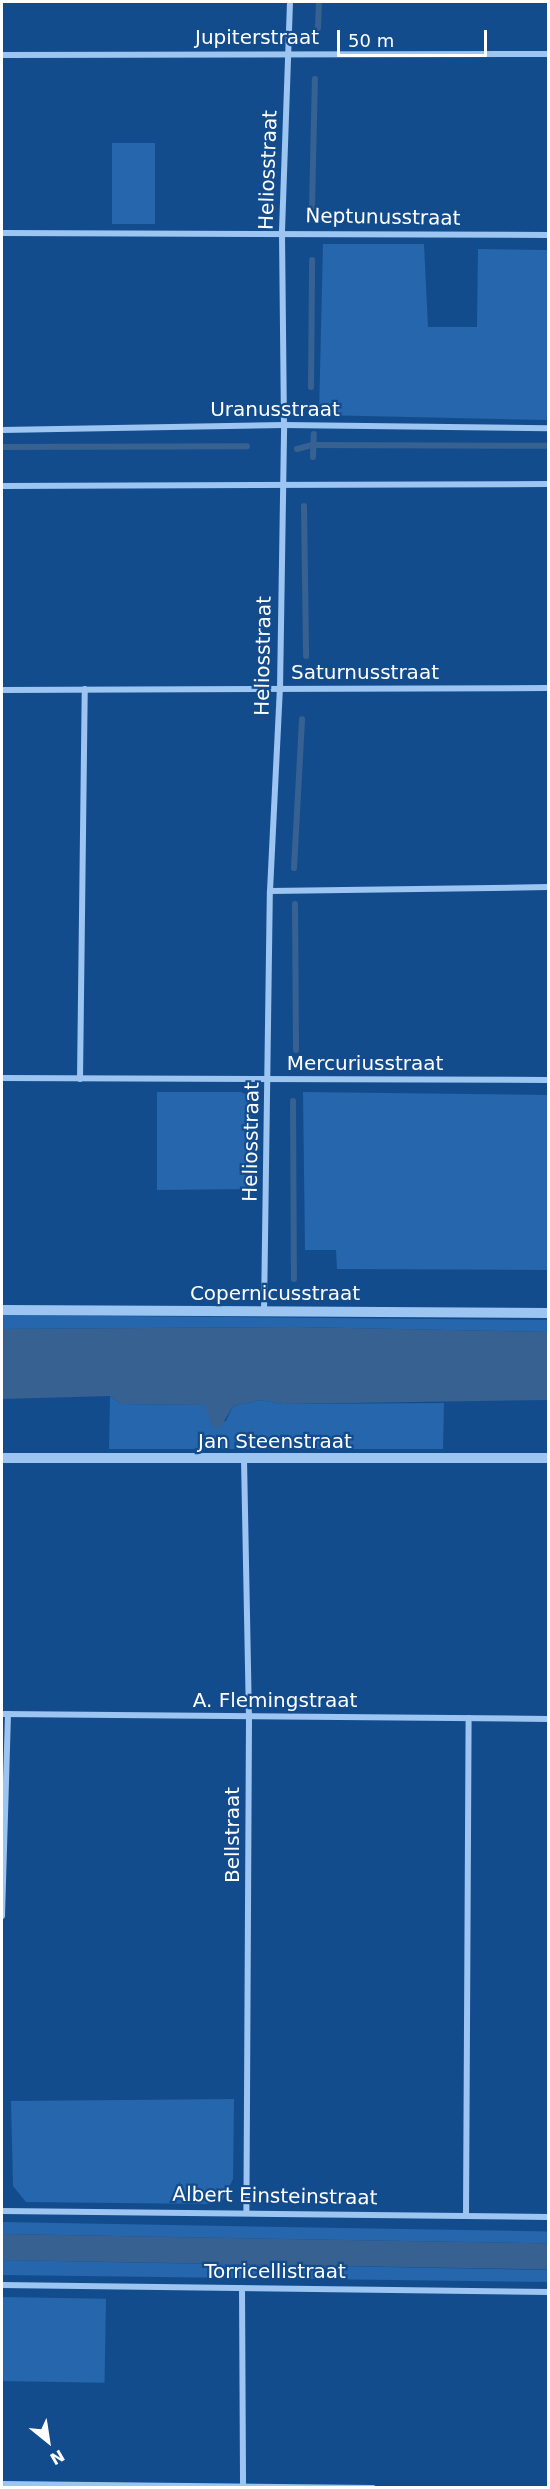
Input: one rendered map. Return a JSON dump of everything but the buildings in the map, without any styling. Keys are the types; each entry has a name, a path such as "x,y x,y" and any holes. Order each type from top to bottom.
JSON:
{"street":[{"name":"Heliosstraat","path":"264,1311 270,891 280,689 281,486 285,424 282,231 290,2"},
{"name":"Jupiterstraat","path":"2,55 549,54"},
{"name":"Neptunusstraat","path":"2,233 282,231 549,236"},
{"name":"Uranusstraat","path":"2,430 285,424 549,428"},
{"path":"2,486 549,484"},
{"name":"Saturnusstraat","path":"2,690 549,688"},
{"path":"80,1079 85,689"},
{"path":"270,891 549,887"},
{"name":"Mercuriusstraat","path":"2,1078 549,1080"},
{"name":"Copernicusstraat","path":"2,1310 549,1313"},
{"name":"Jan Steenstraat","path":"2,1458 549,1458"},
{"name":"Bellstraat","path":"244,1459 249,1717 246,2212"},
{"path":"2,1916 5,1714"},
{"name":"A. Flemingstraat","path":"5,1714 549,1719"},
{"path":"466,2216 469,1718"},
{"name":"Albert Einsteinstraat","path":"2,2211 549,2217"},
{"name":"Torricellistraat","path":"2,2285 549,2292"},
{"path":"242,2288 243,2487"},
{"path":"2,2484 373,2487"}],"shaded area":[{"path":"112,143 155,143 155,224 112,224"},
{"path":"323,244 424,244 428,327 477,327 478,249 548,250 548,420 319,415"},
{"path":"157,1092 241,1092 251,1097 252,1189 157,1190"},
{"path":"303,1092 548,1095 548,1270 337,1269 336,1250 305,1250"},
{"path":"2,1315 548,1320 548,1332 296,1327 2,1329"},
{"path":"296,1327 548,1332 548,1400 283,1404 260,1400 233,1406 220,1428 212,1426 205,1405 121,1404 110,1396 2,1399 2,1329"},
{"path":"110,1396 121,1404 206,1405 212,1425 226,1421 233,1406 260,1400 283,1404 444,1403 443,1449 109,1449"},
{"path":"234,2099 233,2179 222,2201 208,2204 26,2202 13,2186 11,2101"},
{"path":"2,2222 548,2232 548,2244 2,2234"},
{"path":"2,2234 548,2244 547,2270 2,2260"},
{"path":"2,2260 548,2270 548,2282 2,2275"},
{"path":"2,2297 106,2299 105,2383 2,2381"}],"waterway":[{"path":"318,28 319,2"},
{"path":"312,207 315,79"},
{"path":"311,387 312,260"},
{"path":"313,457 314,434"},
{"path":"297,449 312,445 548,446"},
{"path":"2,447 247,446"},
{"path":"304,506 306,656"},
{"path":"294,868 302,719"},
{"path":"295,904 296,1050"},
{"path":"293,1101 294,1279"}]}
